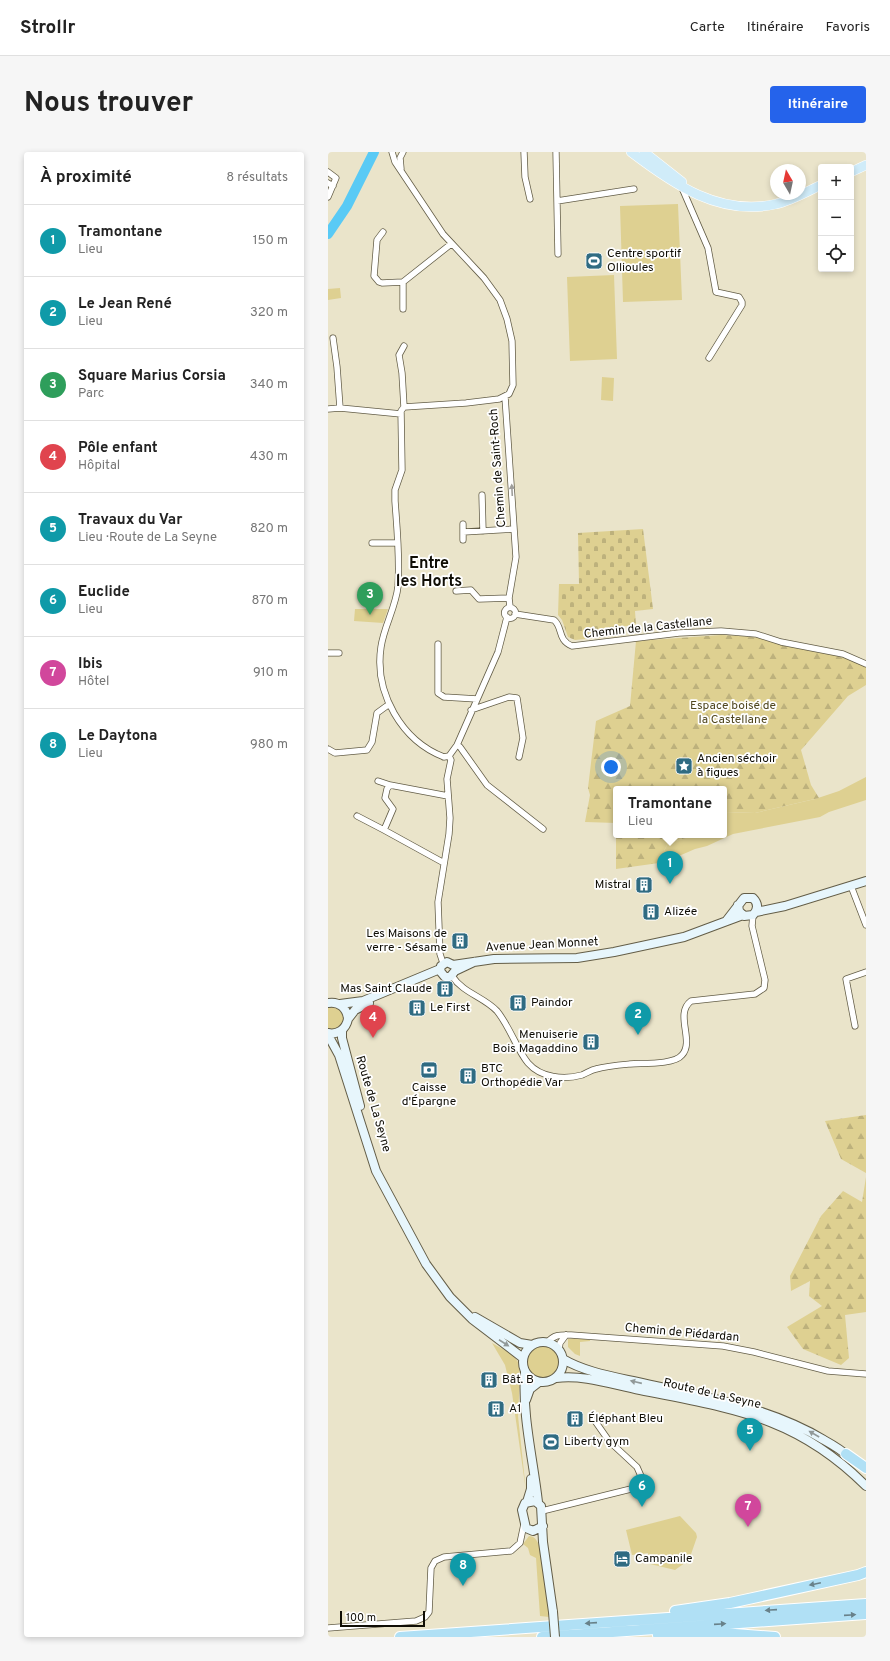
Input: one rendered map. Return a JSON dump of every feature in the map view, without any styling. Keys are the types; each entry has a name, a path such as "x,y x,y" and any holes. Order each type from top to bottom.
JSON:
{"highway":[{"path":"846,1454 866,1468"},
{"path":"630,1621 671,1612 730,1603 866,1572"},
{"path":"400,1637 866,1604"},
{"path":"542,1637 866,1614"},
{"path":"612,1637 722,1633 775,1637"}],"main road":[{"path":"631,152 682,188 725,204 762,206 782,202 818,186"},
{"path":"644,152 693,192"},
{"path":"854,171 866,165"},
{"path":"777,908 757,903 753,898 747,897 741,900 738,905 739,911 744,916 777,908 866,881"},
{"path":"755,913 757,903"},
{"name":"Avenue Jean Monnet","path":"727,921 738,905"},
{"name":"Avenue Jean Monnet","path":"442,969 448,977 453,971 474,962 500,958 576,958 602,954 704,932 727,921 744,916"},
{"name":"Avenue Jean Monnet","path":"342,1030 355,1010 360,1007 430,979 449,962 453,971"},
{"name":"Avenue Jean Monnet","path":"328,1002 340,1004 363,1001 442,969"},
{"path":"340,1004 346,1011 348,1019"},
{"path":"328,1034 338,1033 342,1030"},
{"name":"Route de La Seyne","path":"342,1030 342,1038 346,1053 384,1185"},
{"name":"Route de La Seyne","path":"328,1034 339,1055 376,1172 426,1264 450,1297 472,1320 516,1351 523,1358"},
{"name":"Route de La Seyne","path":"464,1310 520,1343 532,1345"},
{"path":"525,1372 531,1378 539,1382 551,1381 556,1378 563,1367 563,1359 559,1349 548,1342 532,1345 525,1353 523,1358 525,1372 523,1389 529,1442 538,1502 542,1511 543,1542 555,1637"},
{"name":"Route de La Seyne","path":"563,1359 610,1376 714,1399 766,1413 810,1431 846,1454 866,1473"},
{"name":"Route de La Seyne","path":"556,1378 564,1376 604,1382 746,1413 770,1421 801,1435 826,1451 866,1486"},
{"path":"525,1405 530,1390 539,1382"},
{"path":"529,1442 531,1489 527,1502 523,1507 524,1522 543,1542"},
{"path":"527,1502 538,1502"},
{"path":"531,1531 543,1526"}],"street":[{"name":"Chemin de Saint-Roch","path":"392,152 395,162 436,224 452,244 487,281 504,308 512,341 513,379 512,390 505,397 516,565 509,598 510,607"},
{"path":"402,171 400,158 403,152"},
{"path":"524,152 525,177 530,199"},
{"path":"556,152 558,254"},
{"path":"328,172 336,178 331,185 328,197"},
{"path":"682,188 708,248 716,292 738,298 742,302 742,305 709,358"},
{"path":"557,200 634,189"},
{"path":"383,232 377,240 373,271 378,282 382,283 403,282 452,244"},
{"path":"403,282 403,309"},
{"path":"333,338 338,367 340,408"},
{"path":"404,346 399,355 402,373 404,407 401,414 402,470 395,490 397,543 396,594 381,648 380,668 388,705 416,740 447,759"},
{"path":"404,407 466,403 505,397"},
{"path":"328,408 401,414"},
{"path":"482,495 483,531"},
{"path":"462,524 463,540"},
{"path":"463,532 513,529"},
{"path":"372,543 397,543"},
{"path":"456,591 471,590 479,599 509,598"},
{"path":"442,969 438,902 449,826 447,759 457,746 498,652 507,617 504,612 510,607 513,609 515,614 512,618 507,617"},
{"name":"Chemin de la Castellane","path":"515,614 554,620 557,622 561,636 568,644 572,646 679,633 721,631 756,634 781,642 843,654 866,664"},
{"path":"438,644 438,693 444,697 477,699"},
{"path":"328,653 339,653"},
{"path":"472,710 509,697 517,698 523,738 519,757"},
{"path":"328,749 336,753 366,750 372,742 377,713 388,705"},
{"path":"457,746 460,747 488,785 542,829"},
{"path":"378,781 390,785 448,796"},
{"path":"384,830 393,809 385,798 387,789 390,785"},
{"path":"357,816 444,863"},
{"path":"851,886 866,925"},
{"path":"752,926 755,913"},
{"path":"453,971 458,984 493,1007 505,1020 528,1063 539,1072 557,1077 570,1077 597,1069 675,1061 683,1055 686,1047 684,1012 686,1005 691,1001 755,994 764,988 765,980 752,926 744,916"},
{"path":"855,1026 846,979 866,972"},
{"path":"548,1342 559,1335 566,1335"},
{"path":"559,1349 561,1342 566,1335"},
{"name":"Chemin de Piédardan","path":"566,1335 723,1346 754,1352 828,1371 866,1374"},
{"path":"542,1511 596,1499 639,1486 644,1483 637,1467 609,1441 595,1421"},
{"path":"328,1628 416,1621 421,1619 429,1612 430,1568 435,1561 444,1557 511,1551 520,1543 524,1522"},
{"path":"522,1537 531,1531"}],"green space":[{"path":"678,204 682,300 623,302 620,206"},
{"path":"614,275 617,359 570,361 567,277"},
{"path":"340,288 341,298 328,300 328,289"},
{"path":"602,377 614,378 613,401 601,400"},
{"path":"643,529 653,609 635,611 636,625 616,627 617,636 575,640 568,637 562,620 558,615 559,584 579,584 578,533"},
{"path":"355,609 388,609 383,623 354,621"},
{"name":"Espace boisé de la Castellane","path":"721,635 740,636 776,641 813,649 866,665 866,685 848,696 801,750 811,785 819,798 755,813 727,812 727,786 613,786 613,823 585,822 590,795 588,788 596,721 630,706 636,641"},
{"path":"866,777 866,800 829,812 820,817 733,834 727,837 727,812 755,813 815,799 839,791"},
{"path":"616,838 686,838 668,843 664,851 666,862 616,869"},
{"path":"686,838 724,838 672,859 665,858 664,851 668,843"},
{"path":"328,1003 340,1004 347,1023 328,1033"},
{"path":"866,1115 866,1173 841,1159 825,1121"},
{"path":"866,1177 866,1312 845,1315 849,1358 841,1365 803,1349 787,1327 822,1306 809,1296 810,1281 791,1291 790,1276 821,1216 843,1191 862,1202"},
{"path":"578,1338 590,1340 580,1342 580,1356 575,1354 568,1347 568,1339"},
{"path":"547,1342 554,1345 560,1351 563,1362 562,1370 554,1379 547,1382 539,1382 532,1379 524,1370 523,1358 526,1351 535,1343"},
{"path":"492,1343 513,1355 518,1362 520,1375 518,1416 526,1491 512,1393 505,1365"},
{"path":"680,1516 696,1533 697,1537 689,1560 675,1570 650,1564 648,1553 632,1555 626,1530"},
{"path":"529,1536 535,1539 540,1549 549,1617 540,1616 536,1558 530,1555 528,1548 523,1544"}],"waterway":[{"path":"328,234 347,206 374,152"}],"place":[{"name":"Centre sportif Ollioules","path":"594,261"},
{"name":"Square Marius Corsia","path":"370,615"},
{"name":"Ancien séchoir à figues","path":"684,766"},
{"name":"Tramontane","path":"670,884"},
{"name":"Mistral","path":"644,885"},
{"name":"Alizée","path":"651,912"},
{"name":"Les Maisons de verre - Sésame","path":"460,941"},
{"name":"Mas Saint Claude","path":"445,989"},
{"name":"Paindor","path":"518,1003"},
{"name":"Le First","path":"417,1008"},
{"name":"Le Jean René","path":"638,1035"},
{"name":"Pôle enfant","path":"373,1038"},
{"name":"Menuiserie Bois Magaddino","path":"591,1042"},
{"name":"Caisse d'Épargne","path":"429,1070"},
{"name":"BTC Orthopédie Var","path":"468,1076"},
{"name":"Bât. B","path":"489,1380"},
{"name":"A1","path":"496,1409"},
{"name":"Éléphant Bleu","path":"575,1419"},
{"name":"Liberty gym","path":"551,1442"},
{"name":"Travaux du Var","path":"750,1451"},
{"name":"Euclide","path":"642,1507"},
{"name":"Ibis","path":"748,1527"},
{"name":"Campanile","path":"622,1559"},
{"name":"Le Daytona","path":"463,1586"}],"district":[{"name":"Entre les Horts","path":"429,573"}]}
